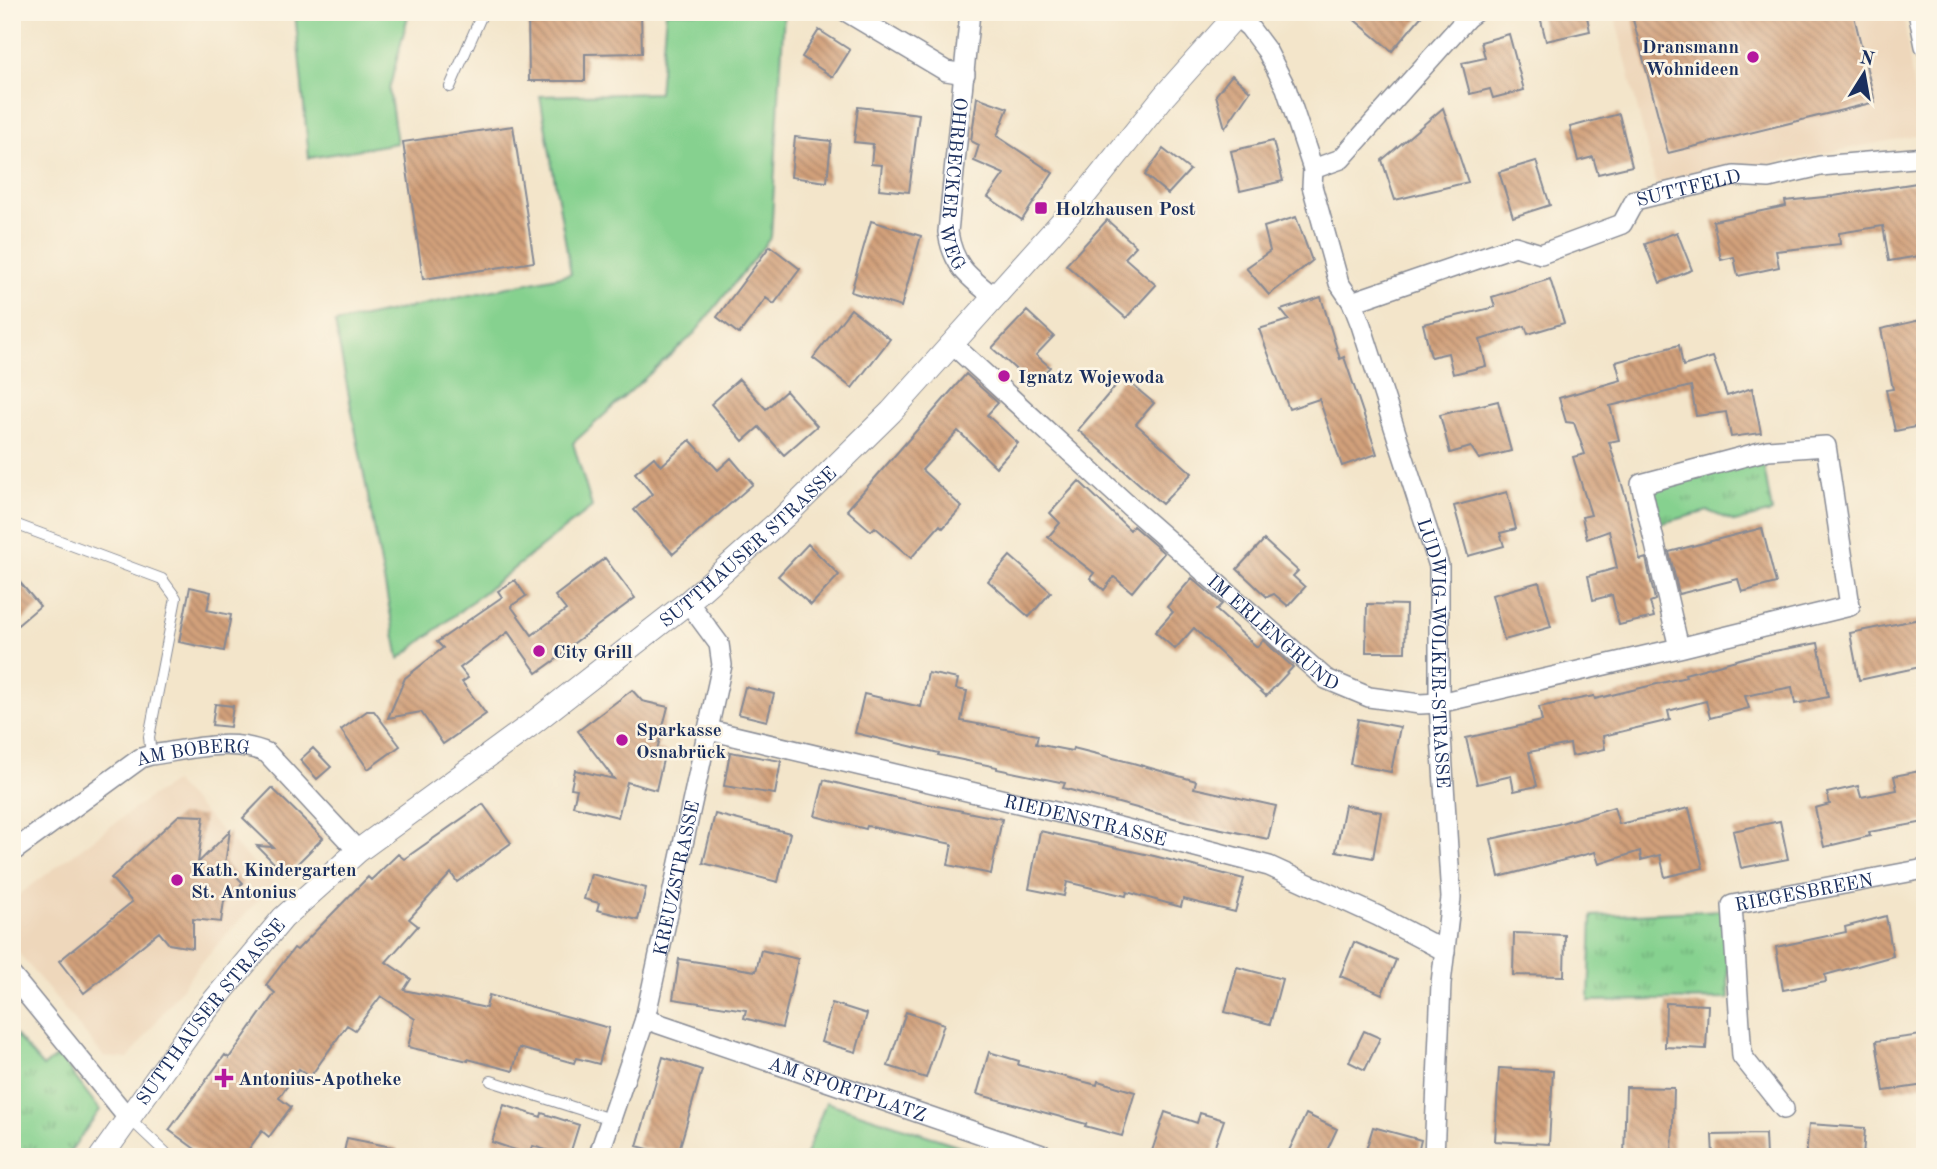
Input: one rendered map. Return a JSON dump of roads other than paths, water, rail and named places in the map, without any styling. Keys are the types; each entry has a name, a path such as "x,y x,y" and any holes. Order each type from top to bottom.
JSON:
{"street":[{"path":"847,12 946,71 965,74"},
{"name":"OHRBECKER WEG","path":"970,12 948,232 951,249 960,268 994,298"},
{"path":"1313,169 1341,159 1475,12"},
{"path":"1918,12 1925,46"},
{"name":"LUDWIG-WOLKER-STRASSE","path":"1238,14 1267,51 1286,88 1313,169 1312,186 1339,283 1353,302 1439,566 1439,703 1451,898 1441,983 1434,1157"},
{"name":"SUTTHAUSER STRASSE","path":"101,1157 136,1125 202,1015 283,918 358,851 550,710 688,602 806,496 891,412 994,298 1076,205 1164,96 1238,14"},
{"name":"SUTTFELD","path":"1353,302 1515,246 1541,254 1622,224 1636,200 1734,176 1769,178 1820,166 1925,157"},
{"name":"IM ERLENGRUND","path":"952,344 1129,506 1326,679 1369,697 1420,704 1439,703 1678,648 1850,606 1826,446 1768,450 1642,484 1678,648"},
{"name":"KREUZSTRASSE","path":"598,1157 645,1019 722,664 719,645 688,602"},
{"name":"RIEDENSTRASSE","path":"709,730 1115,826 1269,866 1378,916 1445,951"},
{"name":"AM BOBERG","path":"12,852 141,758 151,754 237,744 253,746 267,753 358,851"},
{"name":"RIEGESBREEN","path":"1784,1109 1742,1056 1732,905 1925,869"},
{"path":"12,976 136,1125"},
{"name":"AM SPORTPLATZ","path":"645,1019 1048,1157"}],"lane":[{"path":"450,87 483,12"},
{"path":"12,523 162,579 176,598 149,737 151,754"},
{"path":"491,1081 611,1119"},
{"path":"136,1125 165,1152 162,1157"}],"place":[{"name":"Dransmann Wohnideen","path":"1753,57"},
{"name":"Holzhausen Post","path":"1041,208"},
{"name":"Ignatz Wojewoda","path":"1004,376"},
{"name":"City Grill","path":"539,651"},
{"name":"Sparkasse Osnabrück","path":"622,740"},
{"name":"Kath. Kindergarten St. Antonius","path":"177,880"},
{"name":"Antonius-Apotheke","path":"224,1078"}]}
